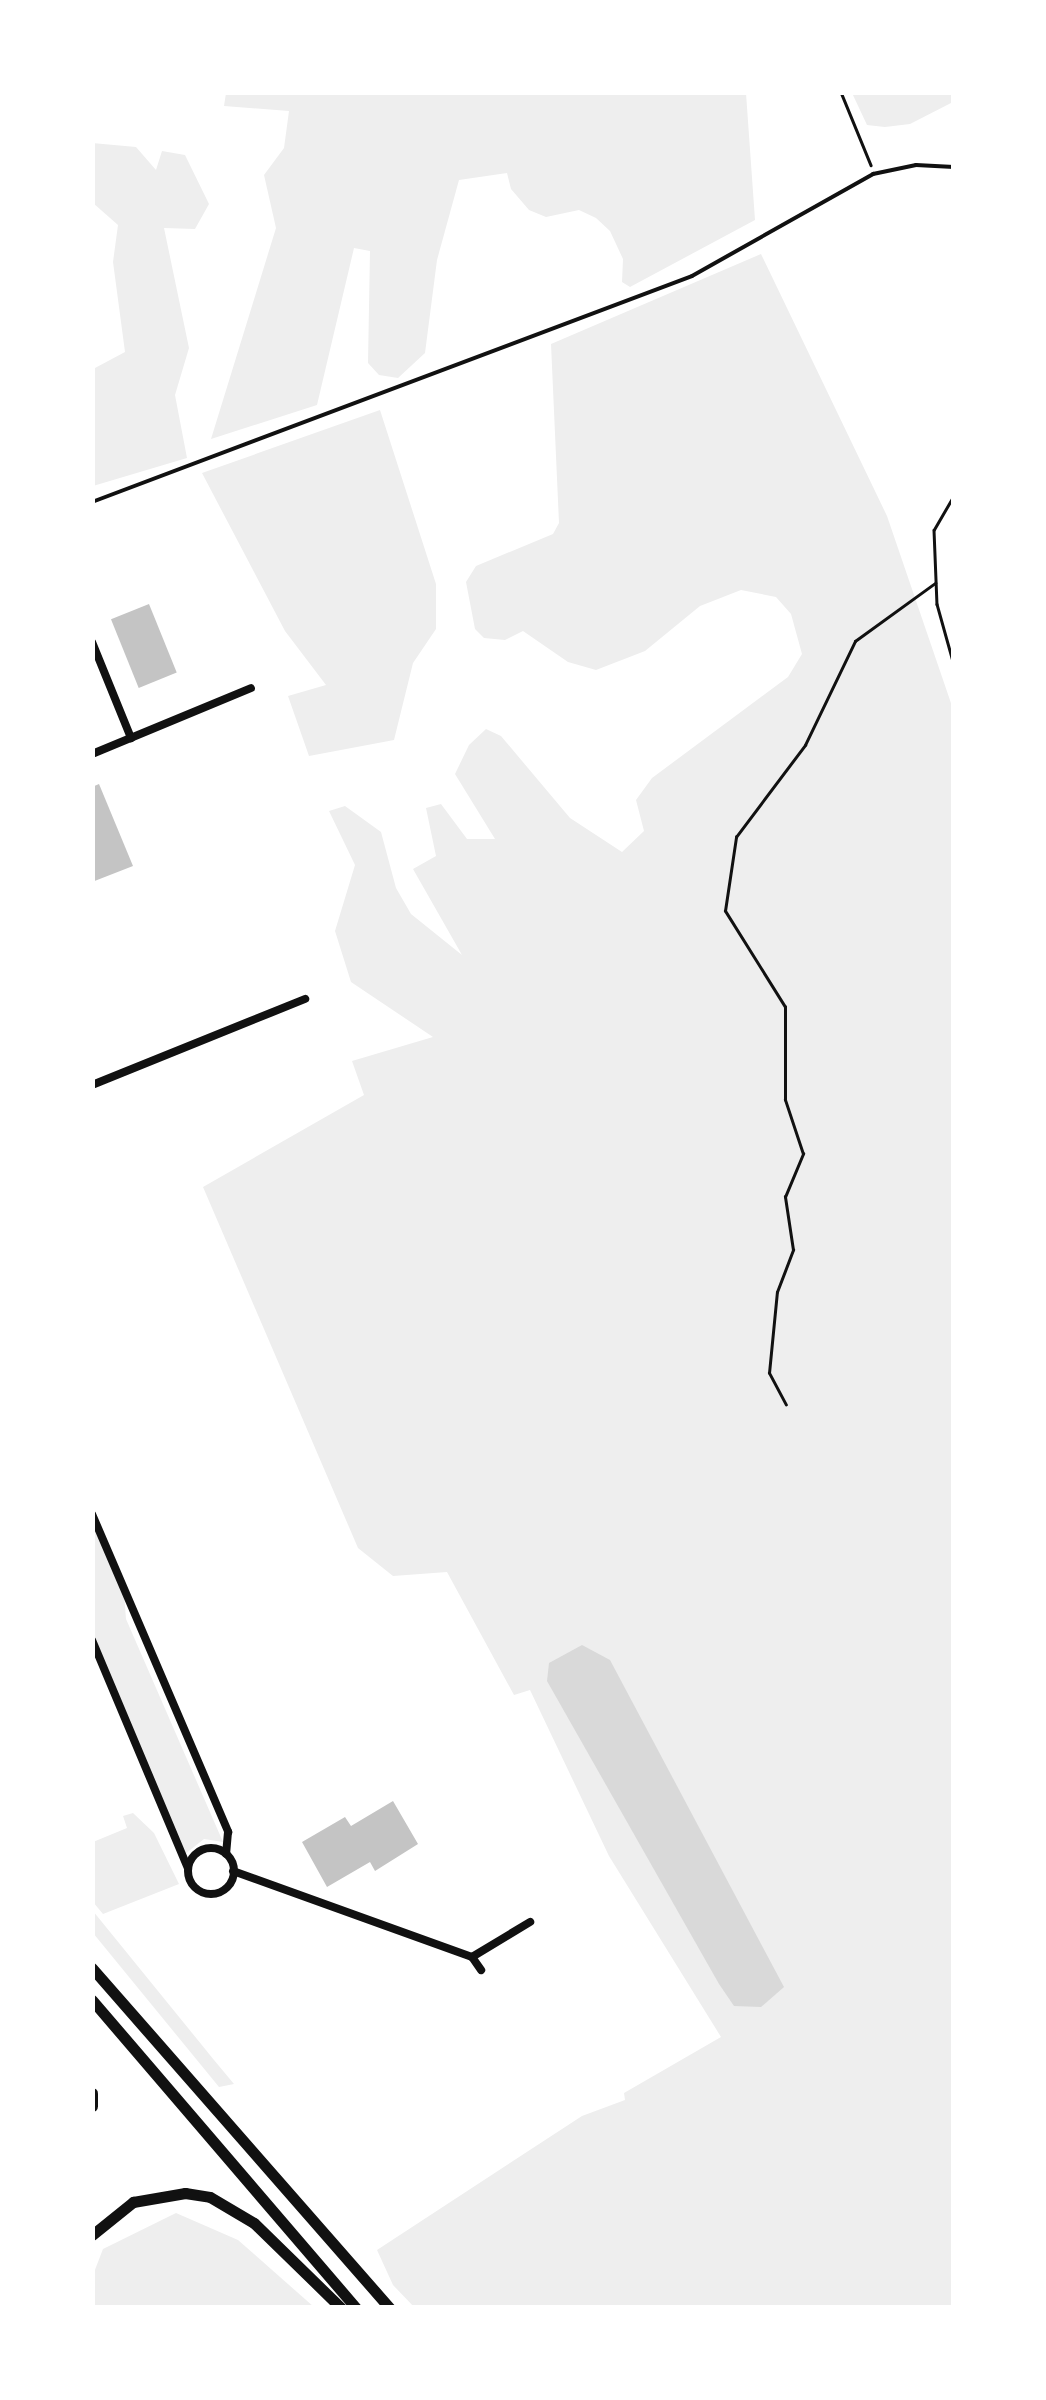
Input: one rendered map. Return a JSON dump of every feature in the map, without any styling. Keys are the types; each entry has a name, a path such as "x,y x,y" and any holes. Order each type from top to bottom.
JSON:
{"highway":[{"path":"92,1965 390,2308"},
{"path":"92,2000 356,2308"},
{"path":"92,2093 92,2106"},
{"path":"92,2234 133,2202 185,2192 210,2198 254,2223 341,2308"}],"street":[{"path":"92,642 132,738"},
{"path":"92,754 250,688"},
{"path":"92,1085 305,1000"},
{"path":"92,1514 228,1832 226,1854 234,1871 229,1885 209,1894 196,1888 92,1640"},
{"path":"188,1868 205,1849 226,1854"},
{"path":"234,1871 472,1957 481,1970"},
{"path":"472,1957 530,1922"}],"lane":[{"path":"92,502 692,276 874,174 916,165 954,167"}],"path":[{"path":"842,92 874,174"},
{"path":"954,496 934,530 935,583 954,665"},
{"path":"786,1405 770,1373 778,1292 793,1250 785,1197 803,1154 786,1100 785,1007 725,911 736,837 806,745 855,641 935,583"}],"shaded area":[{"path":"226,93 746,93 755,220 630,287 622,282 623,259 610,231 596,218 579,210 546,217 529,210 511,189 507,173 459,180 437,260 425,353 398,378 379,375 368,363 370,251 354,248 317,405 211,439 276,228 264,175 284,148 289,111 224,106"},
{"path":"852,93 953,93 953,102 910,124 885,127 867,125"},
{"path":"92,143 136,147 156,170 162,151 185,155 209,204 195,229 164,228 189,348 175,395 187,458 93,486 95,368 125,352 113,262 118,225 93,203"},
{"path":"761,254 887,516 953,709 953,2307 415,2308 393,2285 377,2250 582,2116 625,2100 624,2093 721,2037 609,1856 530,1690 514,1695 447,1572 393,1576 358,1548 203,1187 364,1095 352,1061 433,1037 351,982 335,931 355,865 329,811 345,806 381,832 396,888 411,914 462,955 413,869 436,856 426,808 441,804 467,839 495,839 455,774 469,745 486,729 501,736 570,818 622,852 644,831 636,800 652,778 788,677 802,654 791,614 776,597 741,590 700,606 645,651 596,670 568,662 523,631 505,640 484,638 475,629 466,582 476,566 553,534 559,523 551,344"},
{"path":"380,410 436,584 436,629 413,663 394,740 309,756 288,696 326,685 285,631 202,473"},
{"path":"92,1524 124,1593 126,1619 223,1842 204,1839 185,1854 93,1633"},
{"path":"582,1645 610,1660 784,1987 761,2007 734,2006 719,1984 547,1681 549,1663"},
{"path":"133,1813 154,1833 179,1884 103,1914 93,1902 93,1842 127,1828 123,1816"},
{"path":"93,1911 234,2084 219,2087 93,1933"},
{"path":"176,2213 238,2240 314,2307 93,2307 93,2275 103,2249"}],"building":[{"path":"149,604 177,673 139,688 111,619"},
{"path":"99,784 133,866 92,882 92,787"},
{"path":"393,1801 418,1844 375,1871 370,1862 327,1887 302,1842 345,1817 351,1826"}]}
